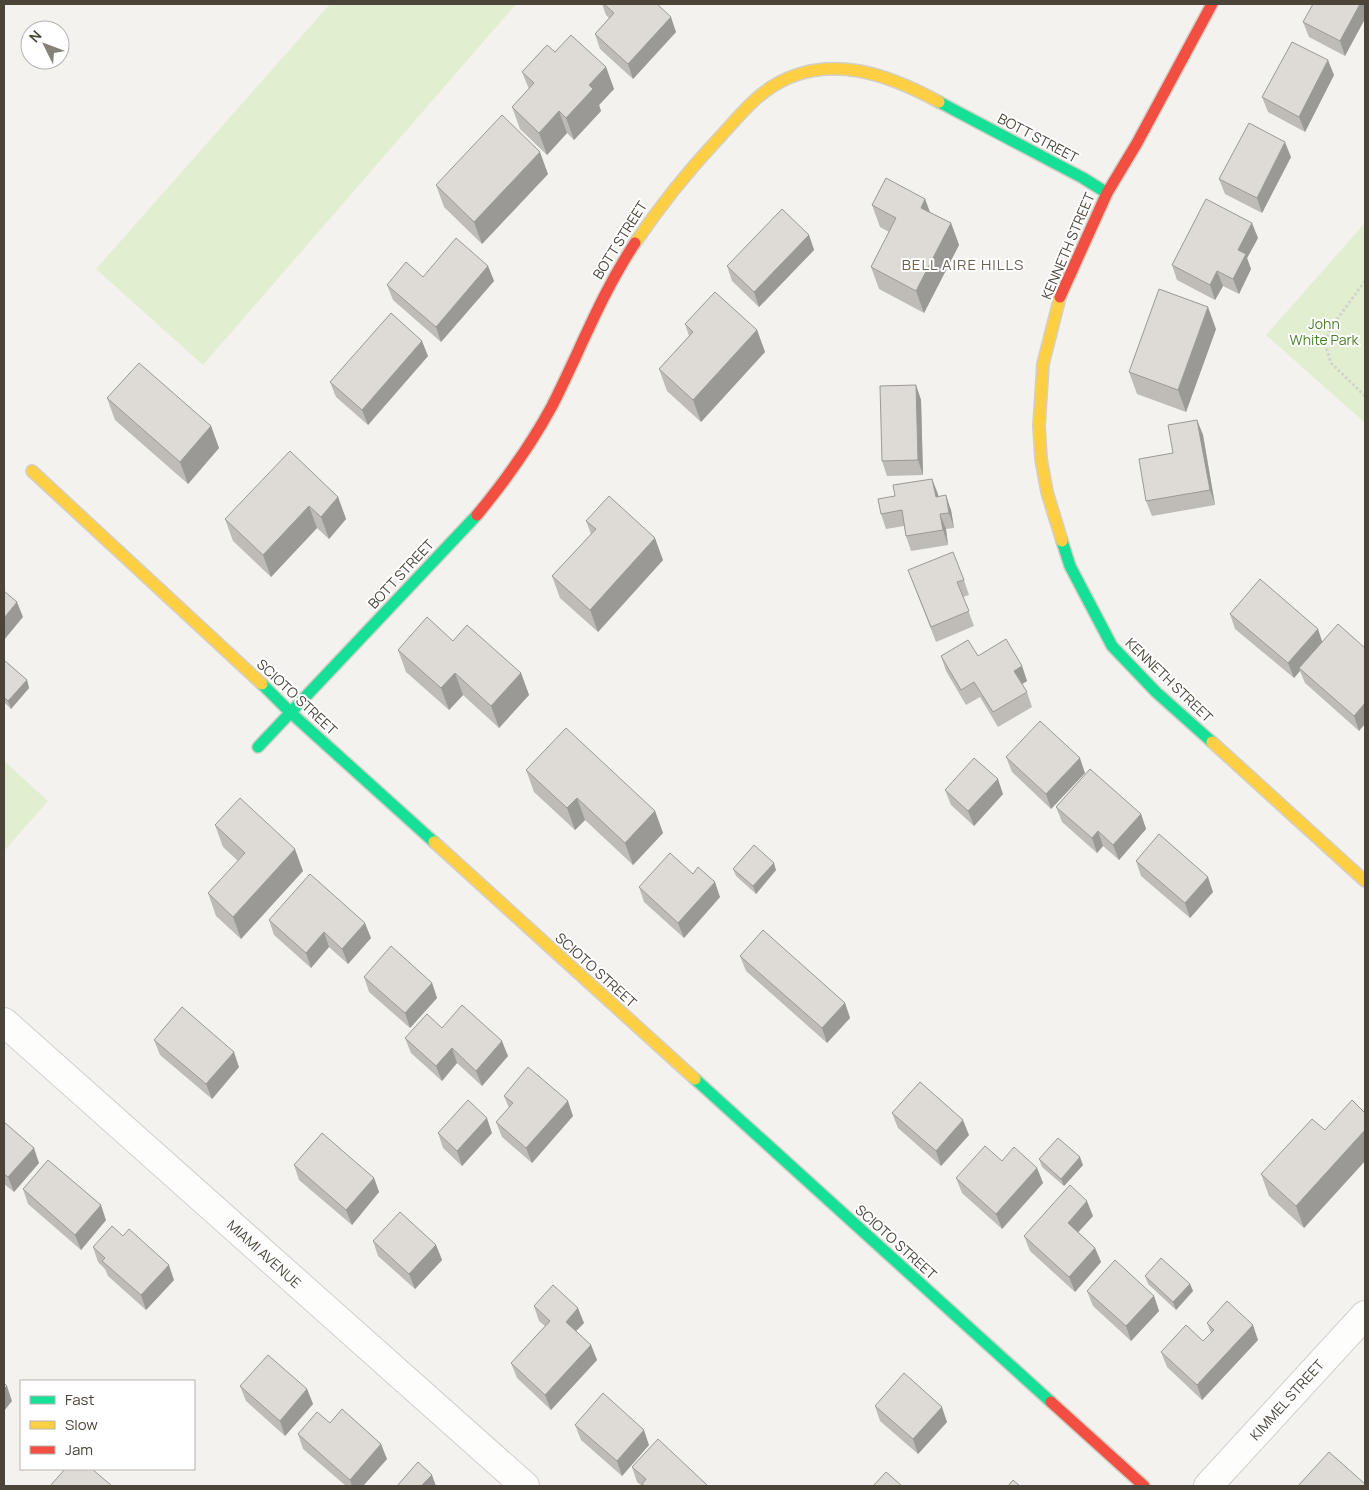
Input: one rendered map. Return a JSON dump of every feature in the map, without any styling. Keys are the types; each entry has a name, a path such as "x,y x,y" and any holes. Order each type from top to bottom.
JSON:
{"street":[{"name":"KENNETH STREET","path":"1212,4 1137,143 1107,193 1059,299 1043,364 1039,426 1041,459 1047,492 1070,566 1112,646 1156,692 1365,882"},
{"name":"BOTT STREET","path":"258,747 476,516 498,489 543,422 559,394 604,295 625,258 660,205 704,153 746,109 772,87 790,78 818,70 856,70 875,73 908,86 1083,178 1107,193"},
{"name":"SCIOTO STREET","path":"32,471 257,680 291,714 1144,1486"},
{"name":"MIAMI AVENUE","path":"5,1025 525,1486"},
{"name":"KIMMEL STREET","path":"1208,1486 1365,1315"}],"path":[{"path":"1365,282 1330,329 1325,343 1331,364 1365,396"}],"green space":[{"path":"330,4 516,4 203,365 96,269"},
{"name":"John White Park","path":"1365,223 1365,423 1266,335"},
{"path":"4,761 48,801 4,851"}],"building":[{"path":"604,4 657,4 671,17 628,64 595,34 614,13"},
{"path":"1313,4 1360,4 1340,41 1303,22"},
{"path":"571,35 606,67 589,85 593,89 566,118 559,111 539,133 512,107 534,83 522,72 547,45 555,52"},
{"path":"1292,42 1328,60 1299,117 1262,97"},
{"path":"502,115 540,152 474,222 436,185"},
{"path":"1249,123 1285,142 1257,198 1219,179"},
{"path":"886,178 925,199 921,208 951,223 916,291 871,267 896,218 872,205"},
{"path":"1206,199 1252,223 1238,250 1246,254 1233,279 1217,271 1210,285 1172,265"},
{"path":"782,209 809,235 754,292 727,266"},
{"path":"456,238 488,266 436,327 387,285 406,262 423,277"},
{"path":"1159,289 1208,307 1178,390 1129,372"},
{"path":"715,292 757,330 693,400 659,369 693,332 685,324"},
{"path":"391,313 422,341 362,410 330,382"},
{"path":"139,363 211,426 180,462 107,398"},
{"path":"916,385 918,460 882,461 880,386"},
{"path":"1197,420 1210,490 1146,501 1139,459 1173,453 1168,425"},
{"path":"290,451 338,497 321,517 309,506 263,555 225,519"},
{"path":"932,479 936,497 946,495 949,513 940,514 943,530 906,536 902,510 881,514 878,499 895,496 893,485"},
{"path":"609,496 655,538 590,610 552,576 596,529 586,521"},
{"path":"953,552 964,580 957,582 969,611 931,627 908,570"},
{"path":"1260,579 1318,629 1288,663 1230,614"},
{"path":"4,591 17,602 4,618"},
{"path":"427,617 453,641 467,625 521,673 491,706 455,673 441,688 398,650"},
{"path":"1338,624 1365,648 1365,703 1354,716 1299,668"},
{"path":"1006,639 1022,666 1014,671 1027,692 993,712 974,682 961,690 941,656 968,640 978,656"},
{"path":"4,660 27,680 8,701 4,697"},
{"path":"1040,721 1080,758 1046,794 1006,757"},
{"path":"566,728 655,811 625,843 577,798 567,808 526,770"},
{"path":"974,758 998,779 968,811 945,790"},
{"path":"1090,769 1141,814 1113,845 1098,831 1092,838 1056,807"},
{"path":"240,798 295,849 233,917 208,893 245,853 215,825"},
{"path":"1159,834 1208,877 1185,903 1136,861"},
{"path":"754,845 774,863 753,886 733,869"},
{"path":"670,853 693,874 698,867 715,882 678,923 639,887"},
{"path":"310,874 365,923 342,949 324,932 306,953 269,920"},
{"path":"763,930 845,1003 822,1028 740,956"},
{"path":"391,946 432,983 405,1013 364,977"},
{"path":"462,1005 502,1041 476,1071 452,1048 436,1066 405,1038 427,1014 442,1028"},
{"path":"182,1007 234,1052 206,1084 154,1040"},
{"path":"528,1067 568,1101 526,1148 496,1122 513,1103 504,1096"},
{"path":"920,1082 963,1120 936,1151 892,1113"},
{"path":"468,1100 487,1118 457,1151 438,1133"},
{"path":"1352,1100 1365,1113 1365,1130 1296,1206 1261,1174 1312,1119 1325,1130"},
{"path":"4,1122 34,1148 8,1177 4,1174"},
{"path":"322,1133 374,1178 346,1210 294,1165"},
{"path":"1058,1138 1080,1157 1061,1179 1039,1159"},
{"path":"985,1146 1002,1161 1014,1147 1037,1168 996,1214 956,1178"},
{"path":"48,1160 101,1205 75,1235 23,1189"},
{"path":"1070,1185 1087,1201 1068,1223 1095,1248 1069,1277 1024,1236"},
{"path":"400,1212 436,1245 409,1274 373,1241"},
{"path":"112,1226 123,1236 129,1229 169,1265 141,1295 102,1261 105,1258 93,1247"},
{"path":"1161,1258 1190,1284 1173,1302 1145,1276"},
{"path":"1115,1260 1154,1296 1126,1326 1087,1291"},
{"path":"553,1285 578,1308 566,1322 591,1345 545,1395 511,1363 550,1321 534,1306"},
{"path":"1227,1301 1253,1325 1197,1385 1161,1352 1186,1325 1203,1341 1214,1330 1207,1323"},
{"path":"268,1355 307,1389 280,1421 240,1386"},
{"path":"904,1373 942,1407 913,1439 875,1406"},
{"path":"603,1393 644,1430 617,1461 575,1425"},
{"path":"342,1409 381,1444 350,1480 298,1434 317,1412 330,1423"},
{"path":"658,1439 707,1485 645,1486 642,1484 646,1479 632,1467"},
{"path":"1329,1452 1365,1484 1365,1486 1298,1486"},
{"path":"418,1462 432,1475 421,1486 397,1486"},
{"path":"64,1470 93,1470 112,1486 50,1486"},
{"path":"886,1472 902,1486 873,1486"},
{"path":"1013,1480 1020,1486 1008,1486"}],"traffic: fast":[{"path":"939,102 1083,178 1107,193"},
{"path":"258,747 477,515"},
{"path":"1062,541 1070,566 1112,646 1156,692 1212,742"},
{"path":"262,684 291,713 434,842"},
{"path":"695,1079 1051,1402"}],"traffic: slow":[{"path":"635,243 685,176 744,111 765,91 794,76 815,70 857,71 899,83 939,102"},
{"path":"1060,297 1043,364 1039,426 1041,459 1047,492 1062,541"},
{"path":"32,471 262,684"},
{"path":"1212,742 1365,881"},
{"path":"434,842 695,1079"}],"traffic: jam":[{"path":"1060,297 1107,193 1137,143 1212,4"},
{"path":"477,515 498,489 544,420 601,302 635,243"},
{"path":"1051,1402 1144,1486"}],"district":[{"name":"BELL AIRE HILLS","path":"963,265"}]}
